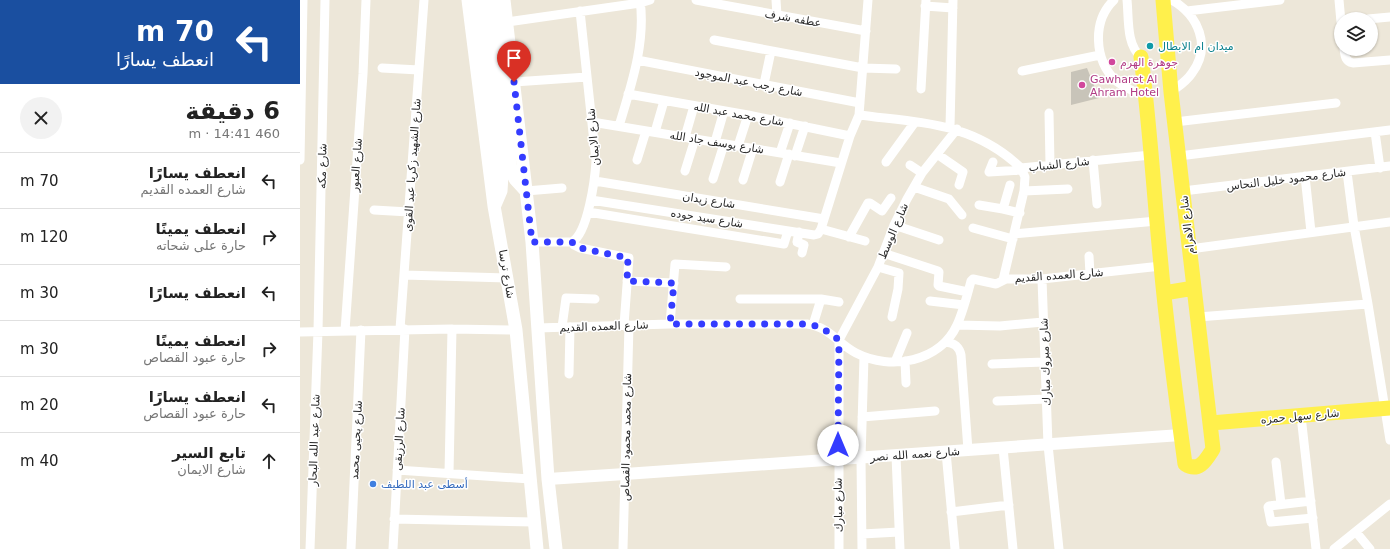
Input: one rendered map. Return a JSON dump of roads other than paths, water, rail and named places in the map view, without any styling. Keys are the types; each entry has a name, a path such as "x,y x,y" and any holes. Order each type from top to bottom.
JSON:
{"main road":[{"name":"شارع ترسا","path":"468,0 494,206 516,330 537,549"},
{"name":"شارع الاهرام","path":"1163,0 1171,92 1211,423 1213,449 1204,463 1193,467 1185,464 1181,435"},
{"path":"490,3 502,175 501,191 494,206"},
{"path":"490,3 507,22 532,242 548,479 556,549"},
{"path":"490,3 510,166 515,179 526,191"},
{"path":"1141,57 1161,266 1181,435"},
{"path":"1164,293 1194,288"},
{"name":"شارع سهل حمزه","path":"1211,423 1387,408"}],"street":[{"path":"300,160 303,0"},
{"name":"شارع مكه","path":"318,331 325,0"},
{"name":"شارع العبور","path":"345,331 363,74 366,0"},
{"name":"شارع الشهيد زكريا عبد القوى","path":"403,329 404,275 424,0"},
{"path":"507,22 650,0"},
{"name":"عطفه شرف","path":"696,0 866,31"},
{"path":"776,0 776,15"},
{"path":"865,241 820,229 850,136 859,115 868,0"},
{"path":"1114,0 1105,12 1098,33 1100,56 1116,80 1132,91 1146,97"},
{"path":"1127,0 1132,44 1137,54 1141,57"},
{"path":"1171,92 1185,82 1192,73 1198,63 1201,52 1199,30 1194,20 1187,11 1172,0"},
{"path":"1187,11 1280,0"},
{"path":"1339,0 1340,12"},
{"path":"618,126 637,60 641,32 640,1"},
{"path":"921,89 926,3 953,4 954,128"},
{"name":"شارع الايمان","path":"572,242 579,236 588,212 595,180 596,161 580,11"},
{"path":"1378,18 1390,17"},
{"path":"714,40 863,68 896,69"},
{"path":"764,84 771,51"},
{"path":"1022,71 1100,56"},
{"path":"1345,56 1348,62 1355,64 1390,60"},
{"name":"شارع رجب عبد الموجود","path":"637,60 860,103"},
{"path":"382,68 419,70"},
{"path":"514,82 587,77"},
{"name":"شارع محمد عبد الله","path":"628,94 748,115 850,136"},
{"path":"655,132 664,101"},
{"path":"1175,122 1336,103"},
{"path":"685,137 694,106"},
{"path":"713,179 724,111"},
{"path":"1049,113 1050,164"},
{"path":"738,146 748,115"},
{"name":"شارع الشباب","path":"859,115 954,128 987,142 1005,154 1022,169 1050,164 1151,155"},
{"name":"شارع يوسف جاد الله","path":"592,122 841,163"},
{"path":"886,162 915,122"},
{"path":"780,182 788,154 790,123"},
{"path":"788,154 805,126"},
{"name":"شارع الوسط","path":"839,340 878,267 894,225 914,187 922,173 937,154 954,128"},
{"path":"1179,156 1390,130"},
{"path":"637,160 646,131"},
{"path":"1376,132 1380,168"},
{"path":"685,171 695,139"},
{"path":"743,180 753,148"},
{"path":"937,154 963,172 959,185"},
{"path":"1093,160 1098,204"},
{"path":"993,162 989,172 1022,169 1025,177 1020,213 1003,280"},
{"path":"910,165 922,173"},
{"name":"شارع محمود خليل النحاس","path":"1183,191 1390,166"},
{"path":"1347,172 1354,226 1387,408 1390,440"},
{"path":"1305,176 1311,232"},
{"name":"شارع زيدان","path":"595,180 824,219"},
{"path":"1003,209 1010,185"},
{"path":"914,187 950,198 962,216"},
{"path":"526,191 562,188"},
{"path":"1024,191 1068,189"},
{"path":"849,237 868,203 882,211 891,198"},
{"name":"شارع سيد جوده","path":"591,200 788,231 816,234 820,229"},
{"path":"979,205 1020,213"},
{"path":"374,210 409,212"},
{"path":"588,212 784,244 788,231"},
{"path":"973,228 1014,236 1157,221"},
{"path":"1190,249 1390,222"},
{"path":"894,225 940,240"},
{"path":"799,232 797,242 804,245 802,254"},
{"path":"532,242 572,242"},
{"name":"شارع محمد محمود القصاص","path":"572,242 580,248 628,258 623,549"},
{"path":"884,253 938,270 938,286 968,292"},
{"path":"1089,256 1090,274"},
{"path":"670,324 676,263 726,267"},
{"name":"شارع العمده القديم","path":"537,328 670,324 813,325 824,329 864,357 880,361 900,362 927,355 938,349 946,342 957,325 971,281 973,279 996,284 1007,279 1042,279 1161,266"},
{"path":"878,267 899,273 892,317"},
{"path":"404,275 507,278"},
{"name":"شارع مبروك مبارك","path":"1042,279 1048,445 1059,549"},
{"path":"627,281 674,283"},
{"path":"569,374 566,298 595,298"},
{"path":"740,300 821,299 839,302"},
{"path":"813,325 821,299"},
{"path":"930,301 964,305"},
{"path":"1198,317 1368,304"},
{"path":"957,325 1000,326 1043,322"},
{"path":"300,332 403,329 516,330"},
{"name":"شارع الرزيقى","path":"393,549 403,329"},
{"path":"448,473 452,329"},
{"name":"شارع يحيى محمد","path":"351,549 360,330"},
{"name":"شارع عبد الله البحار","path":"310,549 318,331"},
{"path":"906,383 900,362 907,333"},
{"name":"شارع مبارك","path":"839,340 839,549"},
{"path":"946,342 955,344 961,355 968,450"},
{"path":"862,549 861,458 864,357"},
{"path":"992,364 1045,362"},
{"path":"996,401 1046,399"},
{"path":"862,417 935,411"},
{"path":"1301,416 1316,549"},
{"name":"شارع نعمه الله نصر","path":"548,479 1181,435"},
{"path":"1003,448 1013,549"},
{"path":"946,452 955,549"},
{"path":"896,456 900,549"},
{"path":"1276,462 1281,504"},
{"path":"397,470 530,479"},
{"path":"1311,501 1268,506 1270,522 1312,518"},
{"path":"1334,549 1390,504"},
{"path":"951,512 1009,505"},
{"path":"394,519 534,522"},
{"path":"862,534 899,532"},
{"path":"1356,532 1370,549"}],"place":[{"name":"ميدان ام الابطال","path":"1150,46"},
{"name":"جوهرة الهرم","path":"1112,62"},
{"name":"Gawharet Al Ahram Hotel","path":"1082,85"},
{"name":"أسطى عبد اللطيف","path":"373,484"}]}
